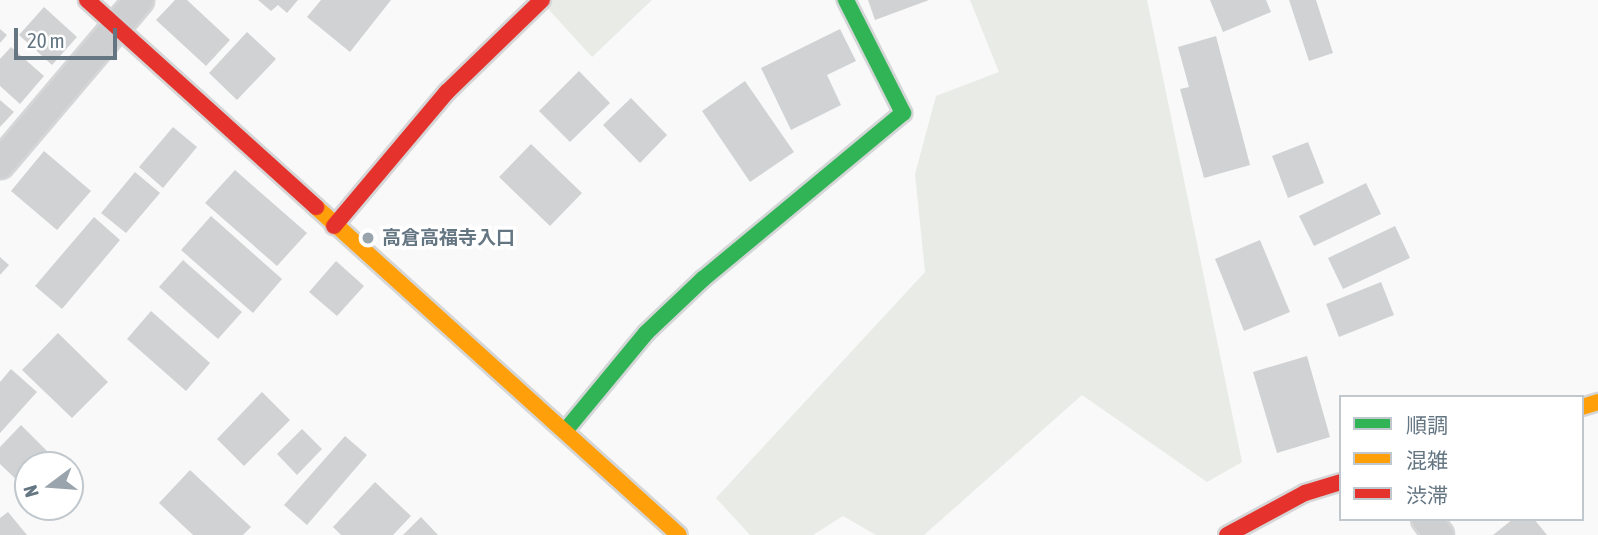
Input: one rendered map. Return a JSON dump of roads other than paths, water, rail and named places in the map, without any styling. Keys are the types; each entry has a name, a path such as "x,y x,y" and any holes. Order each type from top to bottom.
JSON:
{"street":[{"path":"87,0 679,535"},
{"path":"0,164 139,0"},
{"path":"334,226 447,92 542,0"},
{"path":"565,430 684,297 903,113 846,0"},
{"path":"1227,535 1294,498 1339,483"},
{"path":"1428,521 1439,535"}],"place":[{"name":"高倉高福寺入口","path":"368,238"}]}
